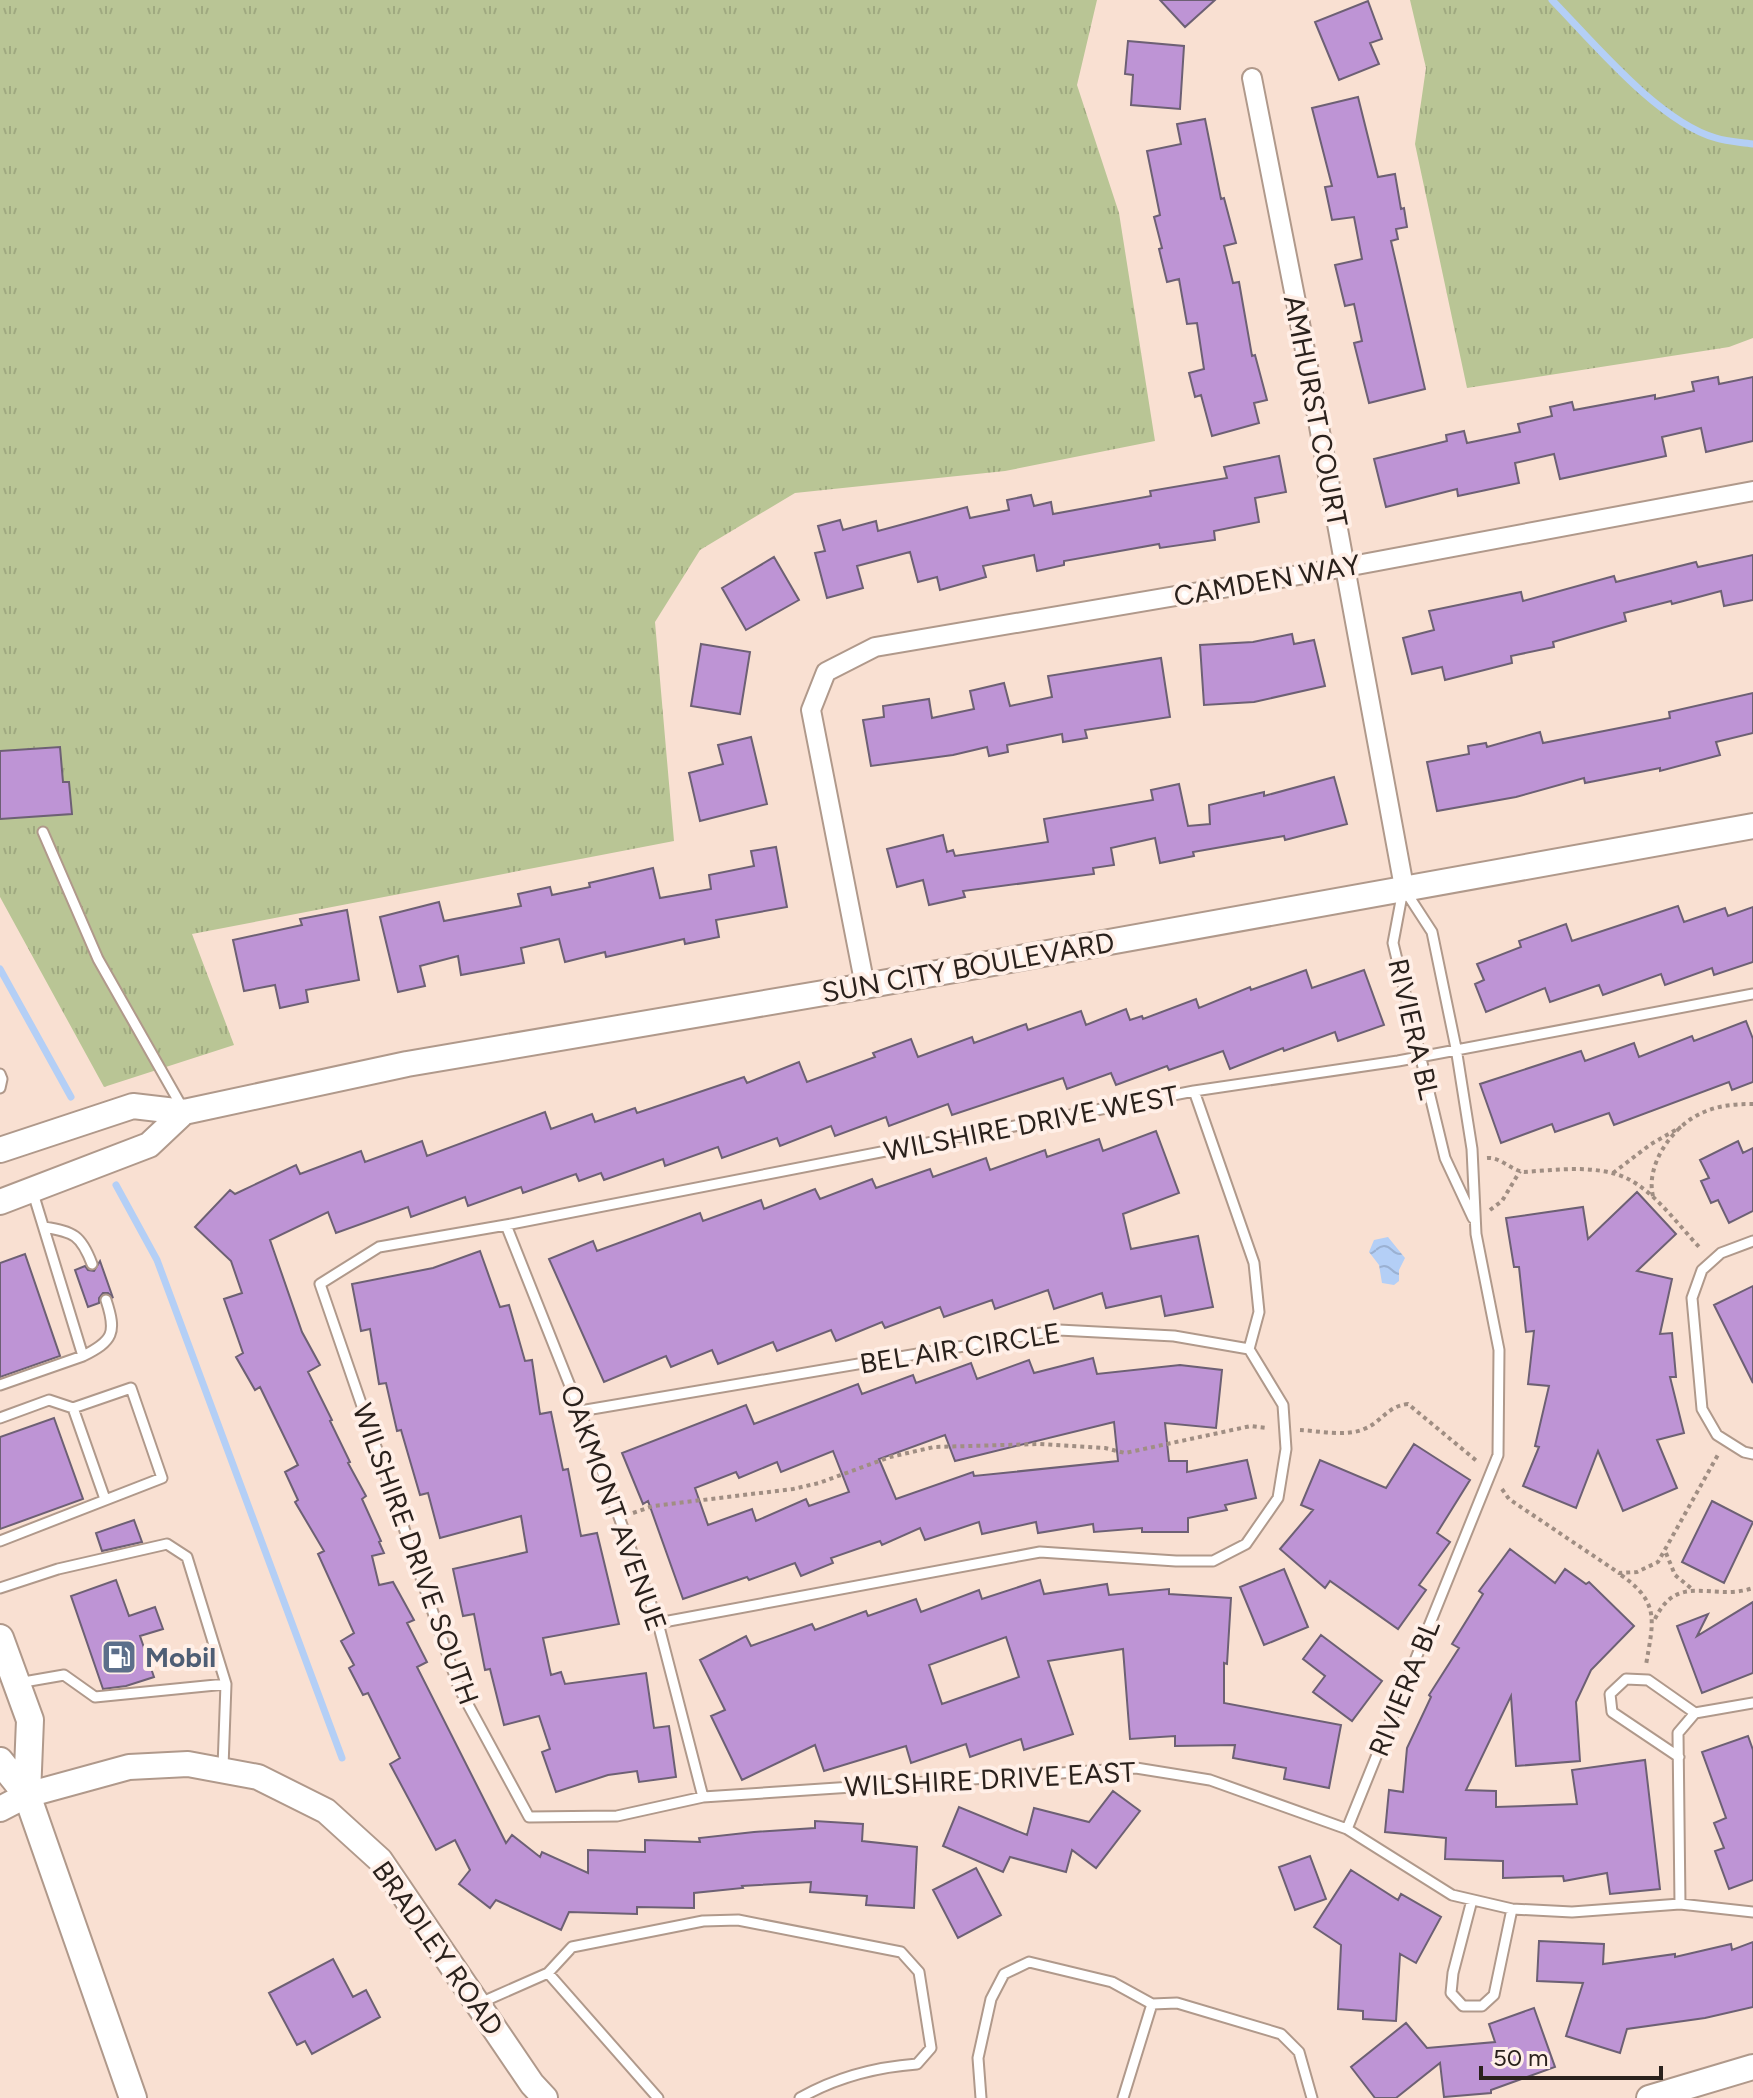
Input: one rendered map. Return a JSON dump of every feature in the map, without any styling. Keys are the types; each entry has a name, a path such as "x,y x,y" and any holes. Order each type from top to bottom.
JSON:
{"main road":[{"path":"0,1638 30,1720 27,1795"},
{"path":"0,1761 27,1795 133,2098"}],"street":[{"name":"AMHURST COURT","path":"1252,78 1404,887"},
{"name":"CAMDEN WAY","path":"865,986 811,710 826,672 875,647 1346,567 1753,491"},
{"name":"SUN CITY BOULEVARD","path":"0,1150 133,1106 184,1112 407,1064 865,986 1753,826"},
{"path":"0,1202 149,1145 184,1112"},
{"name":"BRADLEY ROAD","path":"0,1809 27,1795 129,1767 188,1764 258,1777 326,1811 380,1860 534,2091"},
{"path":"1649,2098 1753,2067"}],"lane":[{"path":"43,832 98,959 184,1112"},
{"name":"RIVIERA BL","path":"1347,1829 1498,1455 1499,1350 1475,1221 1473,1159 1456,1048 1432,932 1404,887"},
{"name":"RIVIERA BL","path":"1404,887 1393,943 1445,1158 1475,1221"},
{"name":"WILSHIRE DRIVE WEST","path":"320,1284 379,1247 1194,1091 1420,1056 1753,994"},
{"path":"0,1074 0,1088"},
{"path":"658,1623 1040,1552 1213,1561 1246,1544 1278,1498 1286,1449 1283,1405 1249,1349 1259,1312 1254,1263 1194,1091"},
{"path":"32,1189 83,1356"},
{"name":"OAKMONT AVENUE","path":"506,1225 580,1411 658,1623 703,1797"},
{"path":"44,1227 68,1231 84,1242 92,1264"},
{"path":"1753,1241 1721,1253 1702,1270 1692,1298 1702,1409 1717,1435 1744,1452 1753,1454"},
{"name":"WILSHIRE DRIVE SOUTH","path":"320,1284 459,1688 529,1817"},
{"path":"0,1385 83,1356 106,1344 113,1331 106,1300"},
{"name":"BEL AIR CIRCLE","path":"580,1411 1059,1330 1174,1336 1249,1349"},
{"path":"0,1418 49,1400 73,1408 131,1388 162,1478 0,1541"},
{"path":"73,1408 105,1499"},
{"path":"0,1588 58,1569 167,1544 187,1557 226,1684 223,1770"},
{"path":"17,1683 64,1675 95,1697 226,1684"},
{"path":"1679,1757 1612,1712 1610,1694 1626,1679 1648,1680 1695,1713"},
{"path":"1680,1904 1678,1733 1695,1713 1753,1703"},
{"name":"WILSHIRE DRIVE EAST","path":"529,1817 617,1816 703,1797 1136,1768 1210,1780 1347,1829 1452,1895 1472,1900 1512,1909 1572,1912 1680,1904 1753,1912"},
{"path":"1472,1900 1453,1973 1451,1993 1463,2006 1482,2006 1494,1995 1512,1909"},
{"path":"478,2004 548,1973 572,1947 703,1921 738,1920 901,1952 919,1972 931,2048 917,2064 885,2066 816,2089 800,2098"},
{"path":"981,2098 978,2058 991,1999 1004,1974 1029,1962 1112,1982 1152,2004 1177,2003 1281,2034 1299,2052 1312,2098"},
{"path":"548,1973 658,2098"},
{"path":"1123,2098 1152,2004"}],"path":[{"path":"1653,1199 1650,1185 1652,1167 1690,1119 1722,1105 1753,1104"},
{"path":"1613,1173 1651,1144 1685,1125"},
{"path":"1473,1159 1495,1158 1520,1171 1595,1170 1613,1173 1634,1182 1712,1261"},
{"path":"1475,1221 1502,1201 1520,1171"},
{"path":"619,1518 653,1506 819,1483 890,1457 934,1447 1040,1444 1105,1448 1125,1453 1251,1426 1356,1431 1364,1429 1397,1405 1408,1404 1481,1464 1509,1499 1633,1584 1644,1597 1654,1621"},
{"path":"1619,1573 1647,1568 1658,1562 1726,1440"},
{"path":"1665,1550 1675,1575 1692,1589"},
{"path":"1643,1680 1654,1621 1660,1607 1680,1592 1692,1589 1736,1594 1753,1588"}],"green space":[{"path":"0,0 1097,0 1077,85 1119,213 1155,441 1005,471 795,493 700,550 655,622 674,841 192,934 234,1045 104,1087 0,897"},
{"path":"1410,0 1753,0 1753,338 1729,347 1467,388 1415,144 1426,68"}],"water":[{"path":"1388,1237 1405,1258 1399,1270 1399,1281 1394,1285 1382,1283 1379,1265 1369,1252 1374,1240"}],"building":[{"path":"1160,0 1215,0 1185,27"},
{"path":"1368,1 1382,39 1370,43 1379,64 1339,80 1315,22"},
{"path":"1128,41 1184,46 1180,109 1131,105 1133,75 1125,74"},
{"path":"1358,97 1378,177 1395,174 1401,209 1404,208 1407,227 1396,229 1398,239 1391,241 1425,389 1369,403 1354,343 1362,341 1354,304 1345,306 1335,265 1362,259 1354,217 1332,220 1325,187 1332,186 1312,108"},
{"path":"1205,119 1221,199 1224,198 1236,243 1224,246 1233,283 1239,282 1252,356 1255,355 1267,400 1254,403 1259,423 1212,436 1201,395 1195,397 1189,373 1204,369 1197,323 1187,324 1179,279 1167,282 1154,217 1160,215 1147,151 1181,144 1177,124"},
{"path":"1718,377 1719,384 1753,377 1753,441 1706,452 1701,428 1662,437 1666,456 1560,479 1554,454 1515,463 1519,483 1458,496 1457,489 1386,507 1374,459 1447,441 1446,435 1464,431 1467,443 1520,432 1518,424 1552,416 1550,407 1572,402 1574,410 1655,395 1655,399 1694,391 1692,382"},
{"path":"1279,456 1286,492 1255,498 1259,522 1214,531 1215,540 1160,548 1159,544 1064,561 1064,565 1037,571 1034,555 983,566 986,577 940,590 937,577 918,582 910,552 857,566 863,588 827,598 815,553 825,551 818,526 840,520 843,530 876,521 878,531 967,507 970,518 1009,510 1007,500 1031,495 1034,506 1051,502 1053,514 1151,496 1150,491 1227,478 1224,467"},
{"path":"1753,555 1753,600 1724,606 1721,591 1672,604 1671,601 1624,613 1626,621 1553,642 1554,647 1511,656 1512,663 1445,680 1442,667 1412,674 1403,638 1434,630 1429,611 1521,592 1523,601 1614,576 1616,582 1696,562 1698,567"},
{"path":"774,557 799,600 746,630 722,588"},
{"path":"1292,634 1294,644 1314,640 1325,686 1254,702 1204,705 1200,645 1253,642"},
{"path":"701,644 750,652 740,714 691,706"},
{"path":"1161,658 1170,717 1085,730 1087,738 1063,742 1062,734 1007,745 1008,752 989,756 987,747 871,766 863,720 884,717 883,706 929,699 932,718 974,709 970,691 1004,683 1010,706 1052,697 1048,676"},
{"path":"1753,693 1753,733 1716,742 1720,755 1660,771 1660,768 1585,783 1584,778 1516,797 1437,811 1427,762 1469,754 1468,746 1486,743 1487,747 1540,732 1543,743 1670,718 1669,712"},
{"path":"751,737 767,804 700,821 689,773 723,764 718,745"},
{"path":"60,747 63,782 69,782 72,814 0,819 0,751"},
{"path":"1334,777 1347,824 1285,840 1284,836 1193,852 1194,856 1160,863 1155,838 1111,848 1114,865 1093,868 1094,874 963,891 965,897 929,905 923,880 897,887 887,849 943,835 947,852 953,850 955,856 1048,842 1044,819 1153,800 1151,790 1179,784 1188,826 1210,824 1209,805 1264,792 1264,796"},
{"path":"776,847 787,907 716,920 719,937 685,944 684,939 606,957 605,952 565,962 559,939 521,948 524,963 461,975 458,956 420,966 425,986 398,992 380,917 439,902 444,921 521,906 518,894 550,887 552,895 653,868 660,898 711,889 709,875 754,866 751,851"},
{"path":"1678,906 1684,922 1725,908 1728,916 1753,907 1753,962 1714,975 1712,968 1665,985 1661,974 1603,995 1599,985 1550,1002 1545,988 1486,1012 1475,984 1484,980 1477,964 1521,947 1519,941 1566,924 1572,941"},
{"path":"347,910 359,980 306,990 308,1002 280,1008 275,985 244,991 233,940 302,925 300,919"},
{"path":"1306,970 1312,988 1364,970 1384,1025 1338,1041 1335,1032 1230,1069 1223,1051 1169,1070 1167,1066 1116,1085 1111,1073 1067,1089 1063,1078 952,1115 948,1104 889,1126 886,1117 835,1136 831,1126 780,1146 777,1138 722,1158 718,1147 665,1166 663,1159 604,1180 601,1173 579,1181 576,1174 523,1193 521,1187 468,1206 465,1197 411,1217 408,1207 336,1233 328,1212 270,1240 302,1332 320,1365 308,1372 366,1496 362,1499 381,1541 384,1553 372,1556 379,1585 393,1582 414,1620 407,1623 427,1662 417,1667 506,1843 512,1835 540,1857 542,1852 588,1873 588,1850 645,1852 645,1840 700,1842 699,1838 815,1828 815,1821 863,1824 862,1841 917,1847 914,1908 866,1905 867,1896 810,1892 811,1882 742,1886 694,1893 694,1908 637,1907 637,1914 569,1912 561,1930 496,1900 490,1908 459,1884 470,1870 455,1840 436,1850 390,1764 400,1758 368,1693 363,1695 349,1668 354,1665 341,1641 354,1633 318,1554 324,1551 295,1502 298,1500 285,1472 298,1465 260,1387 255,1390 236,1357 243,1353 224,1299 242,1293 231,1261 195,1227 230,1190 235,1194 296,1165 300,1174 361,1151 365,1162 422,1141 427,1156 545,1112 551,1129 592,1114 595,1122 635,1108 637,1113 744,1077 747,1083 799,1062 807,1082 875,1057 873,1053 911,1039 918,1057 972,1037 974,1043 1026,1024 1028,1030 1081,1011 1086,1025 1126,1009 1130,1020 1142,1016 1143,1019 1196,999 1199,1008 1250,987 1251,990"},
{"path":"1746,1021 1753,1039 1753,1082 1732,1090 1729,1082 1614,1125 1609,1113 1555,1132 1552,1124 1501,1143 1480,1084 1581,1051 1585,1061 1634,1043 1639,1057 1692,1036 1694,1041"},
{"path":"1156,1131 1179,1193 1123,1214 1131,1249 1198,1236 1213,1307 1165,1316 1161,1296 1106,1308 1102,1293 1054,1309 1048,1290 995,1309 992,1300 944,1317 940,1307 885,1328 882,1322 836,1341 831,1330 777,1351 773,1342 718,1364 712,1350 671,1367 666,1356 604,1382 549,1259 593,1241 597,1251 700,1213 703,1221 761,1200 764,1209 815,1189 820,1199 872,1179 876,1188 930,1169 933,1177 986,1158 990,1170 1045,1150 1047,1157 1099,1139 1103,1151"},
{"path":"1738,1141 1743,1153 1753,1148 1753,1211 1729,1223 1718,1200 1711,1203 1701,1181 1709,1178 1700,1160"},
{"path":"1637,1192 1676,1234 1637,1271 1672,1279 1660,1334 1672,1333 1676,1377 1670,1377 1684,1433 1657,1440 1677,1488 1623,1511 1598,1451 1576,1508 1523,1486 1539,1447 1535,1446 1549,1386 1528,1384 1534,1331 1526,1332 1519,1267 1514,1267 1506,1218 1583,1207 1588,1239"},
{"path":"480,1251 500,1307 509,1305 525,1361 532,1360 540,1414 551,1412 563,1470 568,1469 581,1536 597,1533 619,1624 543,1638 551,1675 561,1672 565,1684 646,1673 654,1728 669,1726 676,1777 639,1782 637,1771 608,1775 556,1792 542,1752 550,1749 539,1716 504,1725 490,1669 485,1670 474,1614 463,1616 453,1569 527,1552 521,1516 440,1538 428,1493 420,1495 401,1430 397,1431 386,1383 379,1384 370,1329 361,1331 352,1284 433,1268"},
{"path":"25,1254 60,1356 0,1377 0,1263"},
{"path":"100,1261 113,1298 103,1293 99,1303 88,1307 75,1270 85,1266 94,1271"},
{"path":"1753,1286 1753,1383 1714,1305"},
{"path":"1093,1358 1097,1374 1180,1365 1222,1370 1216,1428 1165,1423 1169,1461 1187,1461 1187,1472 1247,1460 1256,1498 1225,1505 1227,1510 1188,1518 1188,1532 1142,1532 1142,1528 1094,1532 1093,1524 1038,1533 1036,1522 982,1534 979,1522 925,1540 920,1528 882,1545 880,1541 831,1558 833,1563 801,1576 795,1563 683,1599 648,1501 643,1504 622,1453 746,1405 754,1424 858,1384 862,1394 913,1375 916,1383 971,1363 977,1379 1029,1360 1034,1373","holes":["1114,1422 1118,1461 974,1476 973,1472 896,1499 879,1459 945,1435 955,1461","833,1451 849,1492 809,1506 806,1499 756,1521 752,1509 708,1525 695,1488 736,1472 739,1478 777,1462 781,1472"]},
{"path":"54,1418 83,1499 0,1529 0,1437"},
{"path":"1414,1444 1470,1480 1437,1533 1450,1542 1419,1585 1426,1590 1398,1629 1330,1581 1325,1588 1280,1549 1313,1510 1301,1505 1320,1460 1386,1488"},
{"path":"1712,1501 1753,1522 1724,1583 1682,1562"},
{"path":"134,1520 142,1542 102,1551 96,1533"},
{"path":"1510,1549 1555,1583 1565,1569 1586,1584 1589,1582 1634,1626 1591,1670 1576,1702 1580,1761 1516,1766 1511,1696 1466,1790 1496,1791 1496,1807 1577,1804 1572,1770 1645,1760 1660,1889 1610,1894 1607,1873 1564,1881 1563,1876 1503,1878 1503,1861 1445,1859 1446,1838 1385,1832 1389,1790 1403,1792 1407,1748 1431,1697 1429,1695 1459,1648 1452,1644 1483,1594 1479,1591"},
{"path":"1284,1569 1308,1627 1264,1645 1240,1587"},
{"name":"Mobil","path":"116,1580 129,1616 155,1607 163,1629 140,1636 154,1677 103,1689 71,1596"},
{"path":"1040,1580 1044,1594 1107,1584 1109,1595 1169,1589 1169,1594 1231,1598 1227,1664 1224,1663 1224,1703 1341,1725 1329,1788 1284,1779 1286,1768 1233,1758 1235,1745 1175,1746 1175,1736 1130,1739 1123,1649 1048,1661 1073,1734 1024,1750 1021,1739 970,1757 966,1744 911,1763 906,1746 824,1771 815,1745 742,1780 711,1716 725,1710 700,1660 746,1636 751,1646 812,1624 815,1630 866,1611 868,1616 916,1599 921,1612 979,1590 982,1599","holes":["1006,1637 1019,1677 942,1704 929,1665"]},
{"path":"1753,1602 1753,1673 1702,1693 1677,1626 1708,1614 1697,1636"},
{"path":"1321,1635 1382,1681 1352,1721 1313,1692 1325,1676 1303,1659"},
{"path":"1748,1736 1753,1750 1753,1880 1729,1889 1715,1851 1724,1848 1714,1823 1726,1818 1702,1752"},
{"path":"1113,1791 1140,1811 1096,1868 1072,1850 1066,1872 1010,1857 1003,1872 943,1846 959,1807 1027,1835 1034,1808 1089,1822"},
{"path":"1310,1856 1326,1899 1295,1910 1279,1867"},
{"path":"976,1868 1001,1915 958,1938 933,1890"},
{"path":"1351,1870 1398,1900 1401,1894 1441,1917 1416,1963 1400,1954 1396,2021 1363,2019 1363,2011 1338,2009 1341,1945 1314,1927"},
{"path":"1539,1941 1604,1944 1603,1964 1675,1954 1675,1957 1731,1944 1732,1950 1753,1942 1753,2007 1705,2018 1627,2029 1620,2053 1566,2036 1583,1983 1537,1981"},
{"path":"333,1959 353,1997 366,1990 380,2017 312,2054 305,2041 297,2045 269,1993"},
{"path":"1534,2008 1555,2067 1491,2090 1491,2093 1444,2097 1440,2063 1396,2098 1375,2098 1351,2067 1406,2023 1427,2048 1495,2042 1489,2024"}],"waterway":[{"path":"1552,0 1628,79 1672,116 1716,138 1753,144"},
{"path":"0,969 71,1097"},
{"path":"116,1185 157,1260 342,1758"}],"place":[{"name":"Mobil","path":"119,1657"}]}
